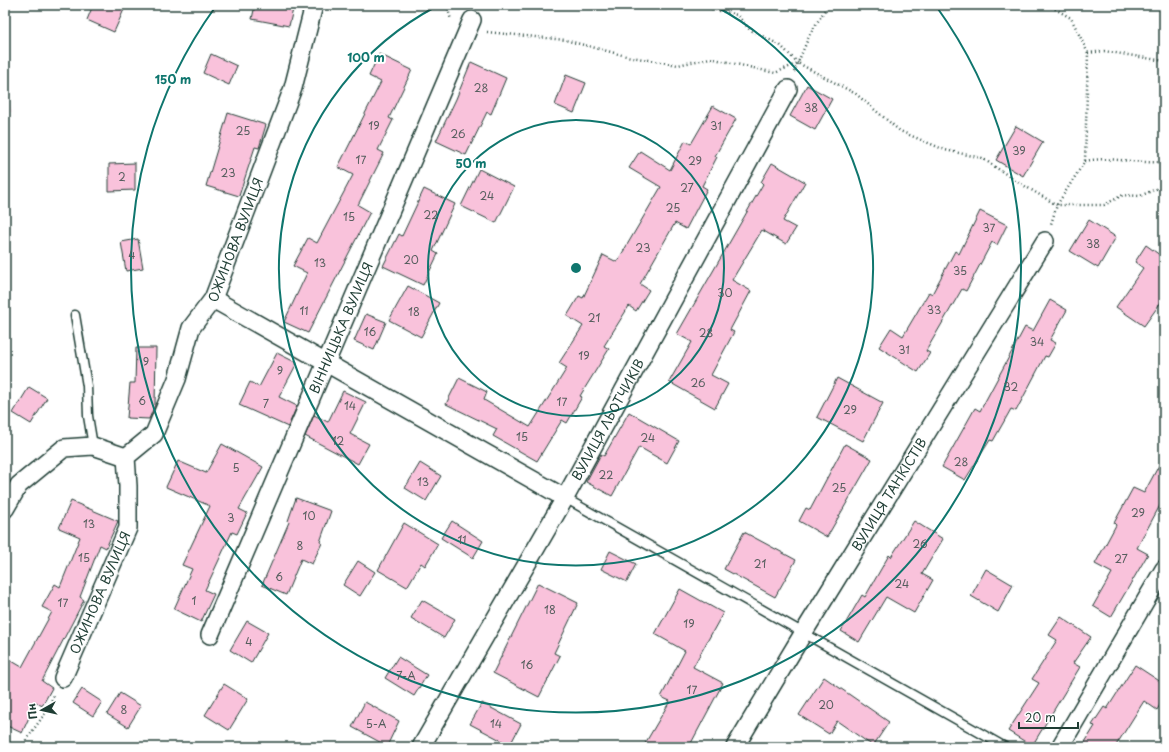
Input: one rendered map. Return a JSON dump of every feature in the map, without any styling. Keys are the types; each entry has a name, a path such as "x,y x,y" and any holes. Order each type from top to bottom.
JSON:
{"street":[{"name":"ОЖИНОВА ВУЛИЦЯ","path":"63,678 128,528 126,457 154,434 176,379 191,328 213,299 292,88 314,5"},
{"name":"ВІННИЦЬКА ВУЛИЦЯ","path":"210,635 472,20"},
{"name":"ВУЛИЦЯ ЛЬОТЧИКІВ","path":"421,747 565,498 788,89"},
{"name":"ВУЛИЦЯ ТАНКІСТІВ","path":"735,747 804,632 1045,241"},
{"path":"213,299 327,362 565,498"},
{"path":"5,509 19,485 64,448 93,446 126,457"},
{"path":"1060,747 1164,569"}],"lane":[{"path":"75,315 87,386 88,416 93,446"},
{"path":"565,498 1005,747"}],"path":[{"path":"696,5 737,15 750,30 780,45 798,63"},
{"path":"788,89 810,34 828,5"},
{"path":"1045,241 1057,205 1085,161 1088,53 1071,18 1048,5"},
{"path":"1088,53 1104,51 1164,61"},
{"path":"1085,161 1101,158 1146,163 1164,162"},
{"path":"1057,205 1104,205 1123,195 1140,196 1156,190 1164,182"},
{"path":"21,747 46,712 63,678"}],"shaded area":[{"path":"5,88 12,112 5,113"}],"building":[{"path":"93,5 126,5 114,32 87,20"},
{"path":"255,5 294,5 289,26 252,19"},
{"path":"211,54 237,66 229,85 203,73"},
{"path":"379,54 412,70 389,118 393,120 378,150 384,153 358,205 370,212 308,333 284,322 307,273 293,266 308,238 317,243 353,175 338,167 381,82 369,76"},
{"path":"471,62 506,78 491,114 487,112 466,155 436,141 456,99"},
{"path":"566,75 586,83 574,113 555,105"},
{"path":"807,85 832,99 815,130 790,116"},
{"path":"713,106 736,119 715,156 717,157 702,186 707,189 686,229 675,223 640,284 649,290 636,311 629,306 604,346 609,349 580,396 582,397 567,423 562,420 537,461 493,436 497,429 446,404 459,378 487,392 484,400 530,427 567,368 559,363 583,326 567,316 579,296 583,298 603,255 617,262 661,187 629,168 640,151 670,170 685,141 691,144"},
{"path":"228,113 266,125 259,148 255,147 239,196 206,186"},
{"path":"1016,126 1043,142 1023,176 996,160"},
{"path":"135,163 135,190 109,191 109,164"},
{"path":"772,163 805,182 783,221 796,228 786,244 762,230 732,280 751,291 730,330 734,332 711,375 728,384 715,408 669,382 692,342 677,334 763,184 761,182"},
{"path":"479,169 514,187 496,223 461,206"},
{"path":"424,189 455,204 433,251 438,254 423,285 383,266 399,234 402,236"},
{"path":"980,211 1007,225 997,245 992,242 966,291 962,289 926,351 930,353 918,372 879,347 891,328 903,336 929,292 932,294 955,251 959,254"},
{"path":"1089,220 1116,237 1098,268 1070,251"},
{"path":"138,239 143,268 126,271 121,242"},
{"path":"1146,245 1164,258 1164,298 1144,326 1116,307 1143,268 1135,262"},
{"path":"408,286 439,303 421,337 389,320"},
{"path":"1050,300 1067,310 1050,340 1056,343 1048,357 1045,356 1016,411 1011,409 993,441 990,440 965,480 942,467 975,408 980,411 1025,327 1033,331"},
{"path":"366,314 386,322 374,350 354,341"},
{"path":"136,348 156,348 155,405 149,419 127,418 130,383 135,383"},
{"path":"277,353 297,363 279,397 297,406 288,427 239,405 250,382 259,387"},
{"path":"837,378 883,403 863,441 817,417"},
{"path":"29,387 47,398 31,424 13,413"},
{"path":"343,391 366,402 350,434 369,444 358,464 305,436 314,415 328,422"},
{"path":"629,412 679,441 667,463 639,447 612,496 586,482 601,454 604,456"},
{"path":"222,444 263,467 239,509 247,513 237,534 232,532 205,590 214,594 201,622 174,609 192,569 182,565 210,506 166,487 178,461 206,473"},
{"path":"845,444 872,459 827,537 799,521 806,508 810,510"},
{"path":"1164,456 1164,498 1137,548 1148,554 1111,617 1093,606 1112,573 1095,564 1116,525 1114,523 1133,488 1144,493"},
{"path":"420,463 441,476 426,501 405,488"},
{"path":"296,498 331,511 320,542 322,543 312,564 301,559 286,595 262,585 289,522 288,521"},
{"path":"71,501 118,521 106,548 100,545 80,597 84,600 42,681 52,688 42,706 36,702 22,733 5,725 5,657 22,667 52,612 42,607 55,584 60,587 80,537 59,528"},
{"path":"452,521 483,541 473,558 441,538"},
{"path":"914,521 943,539 922,574 933,580 914,613 886,597 859,642 841,631 862,595 865,597 889,555 891,557"},
{"path":"404,523 438,544 425,566 421,563 407,587 378,570"},
{"path":"744,532 796,560 775,597 724,569"},
{"path":"610,551 636,564 627,582 601,569"},
{"path":"358,561 375,572 360,596 343,585"},
{"path":"986,569 1013,585 998,612 971,596"},
{"path":"538,583 578,603 554,653 560,656 539,697 493,673"},
{"path":"680,589 723,613 693,667 723,683 689,747 643,747 670,701 661,697 685,651 655,634"},
{"path":"422,600 455,619 444,638 411,618"},
{"path":"1061,617 1091,637 1073,663 1080,667 1032,746 1008,731 1039,683 1032,679 1057,640 1049,635"},
{"path":"247,621 268,633 251,663 230,650"},
{"path":"398,657 427,675 414,696 385,678"},
{"path":"1135,665 1164,684 1164,698 1157,710 1144,701 1115,747 1082,747 1095,726 1092,725 1104,707 1107,709"},
{"path":"824,677 889,722 873,746 837,721 829,734 799,715"},
{"path":"224,684 248,699 229,730 205,715"},
{"path":"82,689 102,702 93,716 73,703"},
{"path":"120,693 141,706 128,727 107,714"},
{"path":"365,702 399,721 387,746 352,727"},
{"path":"482,703 521,724 510,745 470,724"}],"railway":[{"path":"1160,5 1164,7"}]}
